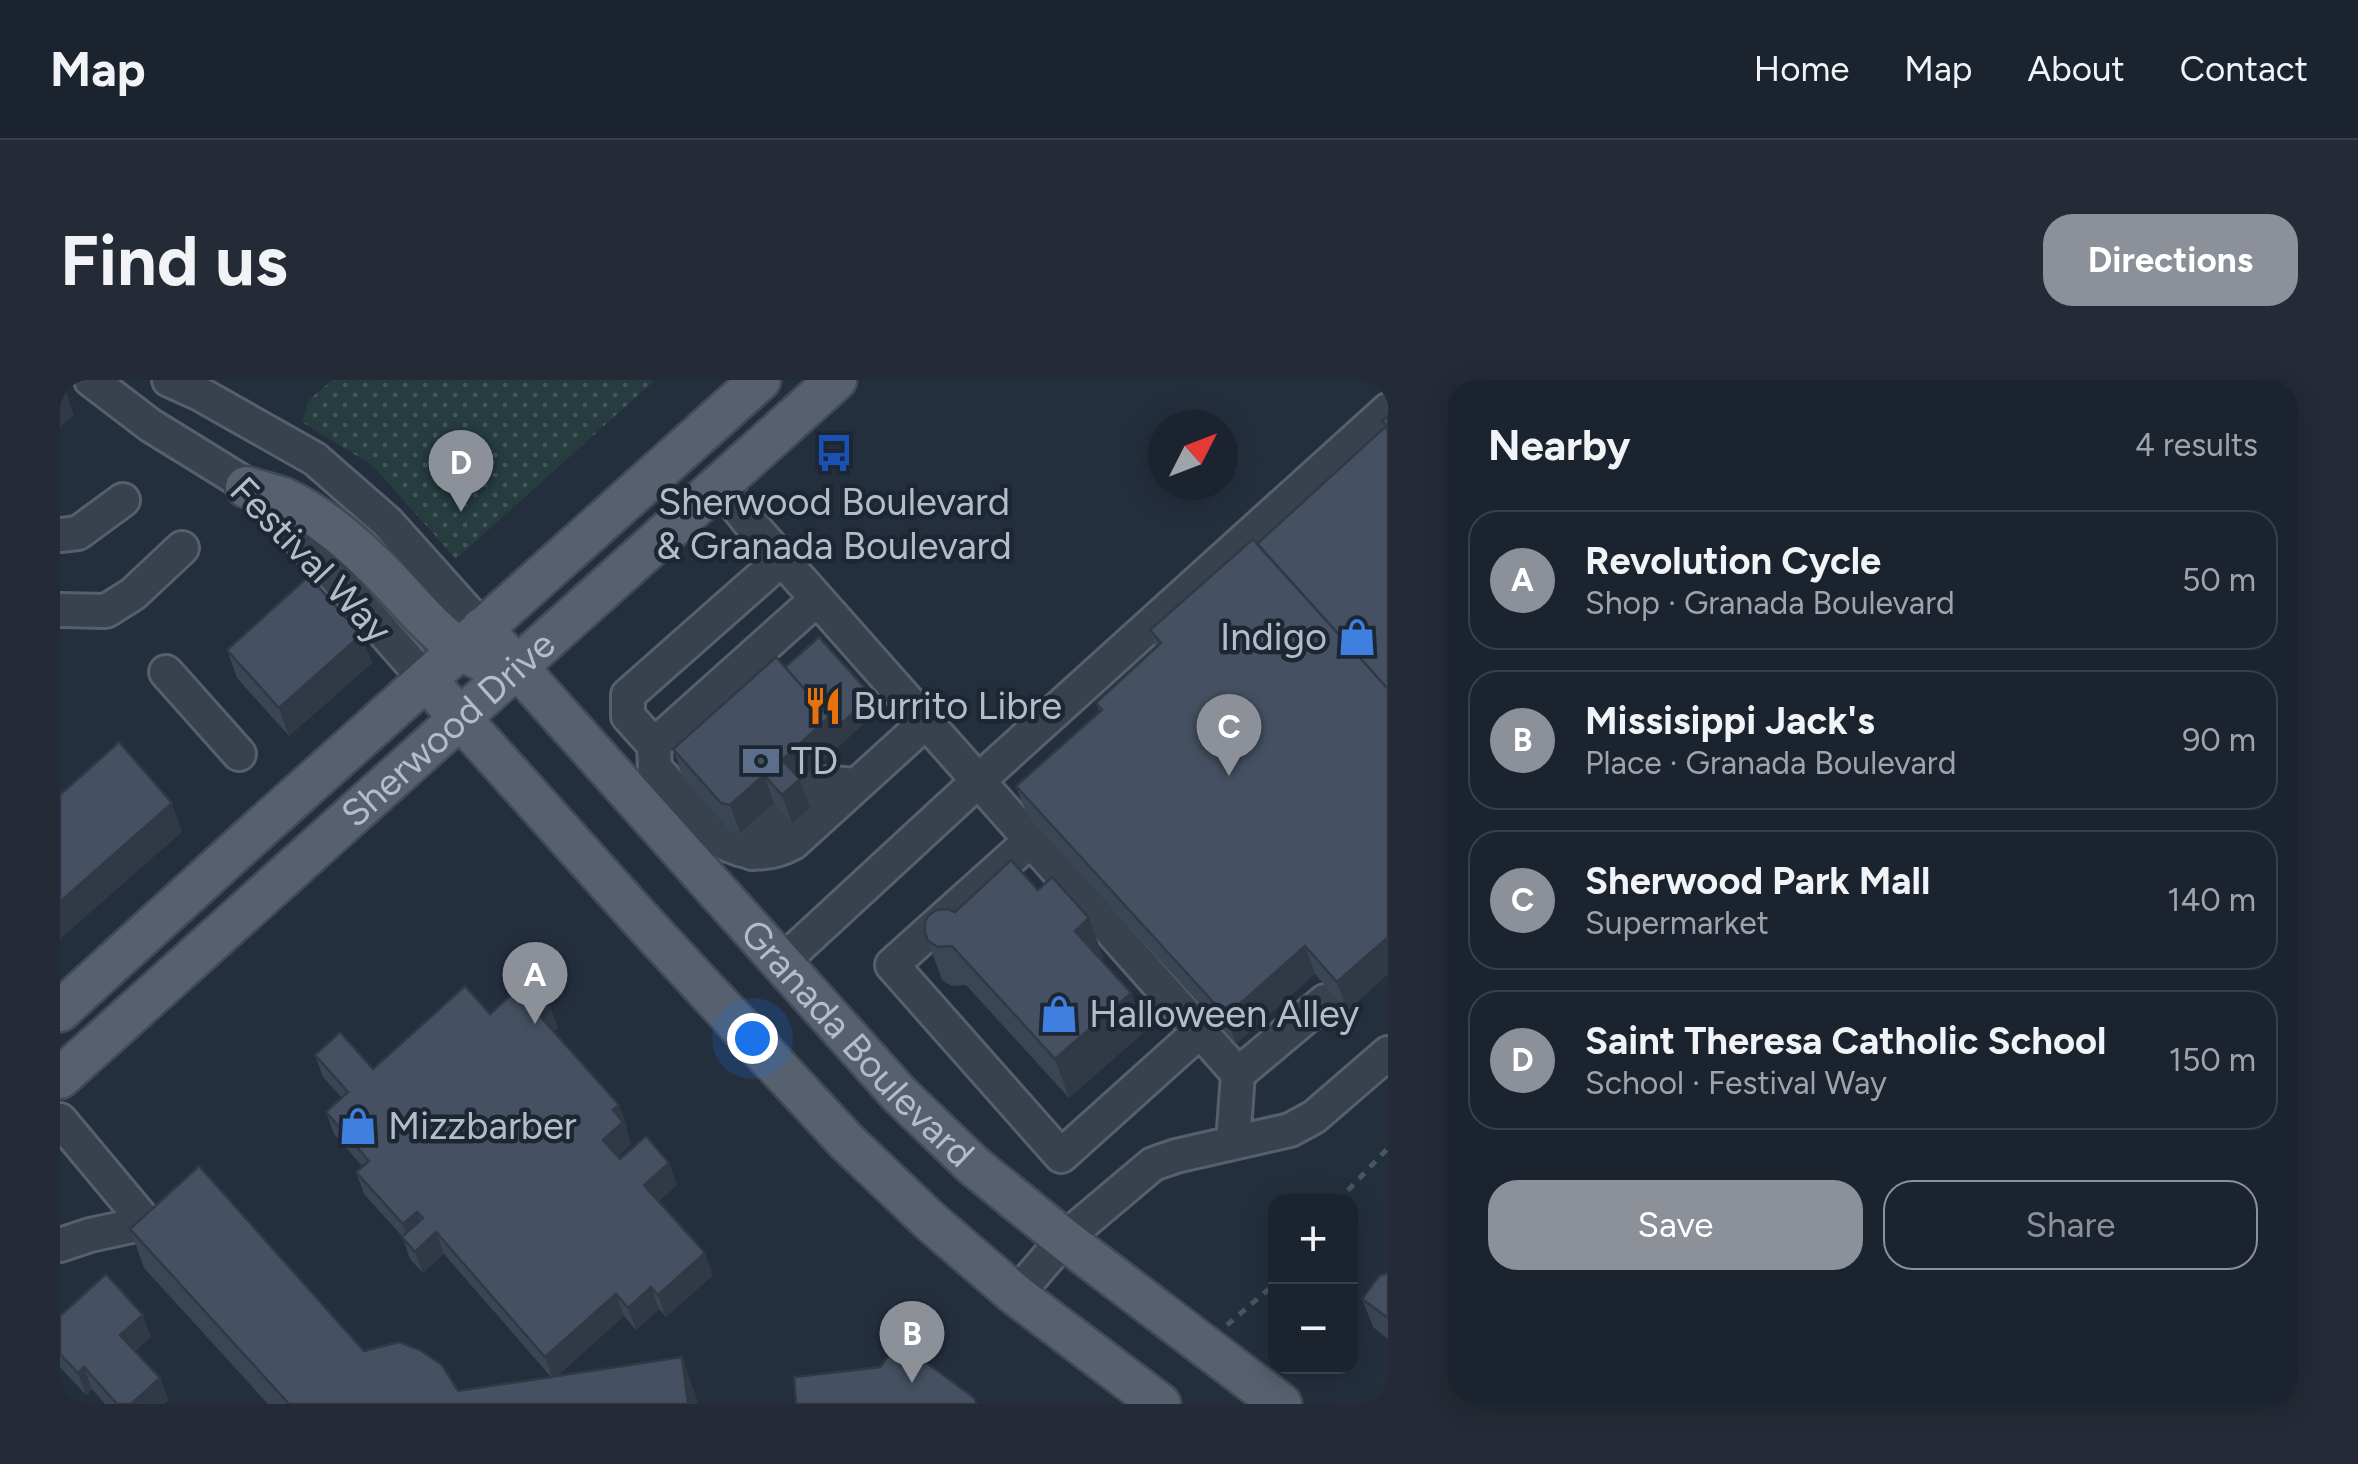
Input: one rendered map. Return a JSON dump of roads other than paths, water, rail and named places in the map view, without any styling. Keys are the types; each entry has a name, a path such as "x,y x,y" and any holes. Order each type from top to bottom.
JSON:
{"main road":[{"name":"Sherwood Drive","path":"60,1011 760,380"},
{"name":"Sherwood Drive","path":"60,1078 836,380"},
{"name":"Granada Boulevard","path":"246,487 285,499 323,522 372,562 426,620 470,639 516,668 899,1094 974,1166 1281,1404"},
{"name":"Granada Boulevard","path":"426,680 846,1142 1016,1296 1160,1404"}],"street":[{"name":"Festival Way","path":"91,380 150,425 239,480 323,564 426,680"},
{"name":"Festival Way","path":"169,380 314,459 387,522 470,639"},
{"path":"781,963 1388,410"},
{"path":"720,485 1238,1074 1233,1144"},
{"path":"60,535 78,533 123,500"},
{"path":"60,610 106,611 133,594 182,548"},
{"path":"782,558 628,695 628,716 654,745 655,768 721,841 735,849 764,854 792,843 926,722"},
{"path":"654,745 818,599"},
{"path":"166,672 239,754"},
{"path":"752,852 759,831 811,786 824,782 856,786"},
{"path":"1031,840 892,964 904,979 1061,1156 1200,1031"},
{"path":"1238,1074 1324,1001"},
{"path":"1016,1296 1064,1239 1153,1164 1290,1130 1314,1118 1388,1053"},
{"path":"60,1120 146,1223 60,1245"}],"place":[{"name":"Sherwood Boulevard & Granada Boulevard","path":"834,453"},
{"name":"Saint Theresa Catholic School","path":"461,512"},
{"name":"Indigo","path":"1357,637"},
{"name":"Burrito Libre","path":"823,706"},
{"name":"TD","path":"761,761"},
{"name":"Sherwood Park Mall","path":"1229,776"},
{"name":"Halloween Alley","path":"1059,1014"},
{"name":"Revolution Cycle","path":"535,1024"},
{"name":"Mizzbarber","path":"358,1126"},
{"name":"Missisippi Jack's","path":"912,1383"}]}
